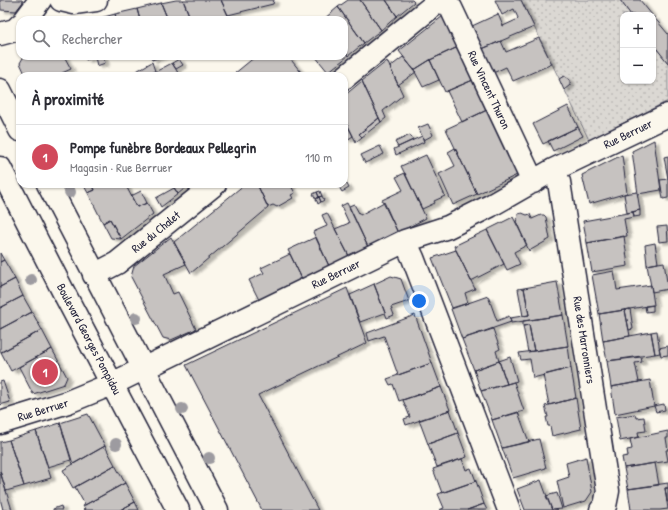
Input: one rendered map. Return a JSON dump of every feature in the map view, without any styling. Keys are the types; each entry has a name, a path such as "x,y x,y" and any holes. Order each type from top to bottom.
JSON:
{"street":[{"path":"28,16 40,0"},
{"path":"61,0 74,3 96,0"},
{"path":"348,75 440,0"},
{"name":"Rue Vincent Thuron","path":"444,0 451,8 533,182"},
{"path":"0,34 16,28"},
{"path":"0,90 16,122"},
{"name":"Rue Berruer","path":"0,423 68,402 112,384 405,241 448,227 490,206 553,170 668,115"},
{"name":"Boulevard Georges Pompidou","path":"0,168 178,510"},
{"name":"Rue des Marronniers","path":"553,170 559,182 608,491 605,506 601,510"},
{"path":"50,188 217,510"},
{"name":"Rue du Chalet","path":"94,275 117,263 209,188"},
{"path":"405,241 508,510"}],"shaded area":[{"path":"521,0 620,0 629,12 620,12 620,84 656,84 656,48 668,63 668,101 589,140"}],"building":[{"path":"0,0 22,0 23,2 16,11 1,10"},
{"path":"183,0 189,16 166,16 161,3"},
{"path":"183,0 221,0 228,16 189,16"},
{"path":"221,0 274,0 273,4 228,15"},
{"path":"348,0 360,0 381,30 364,43 348,21 348,16 344,16 338,7"},
{"path":"360,0 386,0 397,16 381,30"},
{"path":"386,0 412,0 414,2 397,16"},
{"path":"495,0 521,0 534,27 482,49 472,26 498,14 503,26 518,18 514,9 502,15"},
{"path":"620,0 640,0 650,12 629,12"},
{"path":"161,3 166,16 139,16 137,9"},
{"path":"338,7 344,16 328,16"},
{"path":"137,9 139,16 116,16 115,14"},
{"path":"443,16 458,47 430,60 414,70 399,51"},
{"path":"656,20 668,34 668,63 656,48"},
{"path":"348,21 364,43 348,56"},
{"path":"539,38 552,64 513,81 506,67 493,73 482,49 501,41 506,52"},
{"path":"458,47 473,80 445,92 430,60"},
{"path":"403,57 416,72 398,85 390,67"},
{"path":"22,60 66,60 71,69 64,72 24,72 20,63"},
{"path":"96,60 104,60 105,63 97,66"},
{"path":"180,60 183,65 176,69 172,63"},
{"path":"251,60 291,60 301,72 236,72"},
{"path":"318,60 343,60 328,72"},
{"path":"430,60 439,80 423,87 414,70"},
{"path":"387,61 403,95 383,111 386,118 381,122 362,81"},
{"path":"152,62 155,71 153,72 135,72"},
{"path":"172,63 178,72 155,72"},
{"path":"564,76 570,80 570,85 564,90 559,79"},
{"path":"473,80 487,110 462,122 447,91"},
{"path":"362,81 379,118 359,134 362,137 356,142 348,126 348,93"},
{"path":"568,106 578,127 543,144 533,124"},
{"path":"487,110 517,175 477,194 446,129"},
{"path":"379,118 381,122 362,137 359,134"},
{"path":"428,124 433,135 424,140 418,128"},
{"path":"348,126 353,136 348,139"},
{"path":"578,127 583,136 553,151 548,141"},
{"path":"410,135 413,140 398,147 395,142"},
{"path":"422,136 424,142 396,155 394,149"},
{"path":"654,140 661,190 638,194 632,151"},
{"path":"380,146 384,154 365,163 361,155"},
{"path":"455,148 477,194 453,205 439,174 455,166 448,152"},
{"path":"426,155 445,196 422,209 401,166"},
{"path":"622,155 627,193 589,204 582,175"},
{"path":"668,156 668,179 664,157"},
{"path":"405,173 426,218 398,233 382,200 403,190 396,177"},
{"path":"668,179 668,198 663,199 660,180"},
{"path":"348,186 349,188 342,192 340,188 348,188"},
{"path":"85,188 94,188 95,190 88,193"},
{"path":"94,188 127,188 137,207 147,203 153,214 121,239 110,219 103,223 88,193 95,190"},
{"path":"174,188 185,188 178,194"},
{"path":"174,188 178,194 161,207 156,198"},
{"path":"240,188 259,188 268,208 191,273 174,242"},
{"path":"259,188 292,188 295,193 291,195 293,198 277,207 273,205 268,207"},
{"path":"141,191 147,203 137,207 131,196"},
{"path":"320,191 322,196 319,197 317,192"},
{"path":"317,192 319,197 316,199 313,194"},
{"path":"637,192 640,210 627,213 624,194"},
{"path":"322,196 324,200 321,202 319,197"},
{"path":"319,197 321,202 318,204 316,199"},
{"path":"384,202 398,233 368,247 349,206 354,204 360,215"},
{"path":"347,203 368,247 349,256 335,229 349,223 341,206"},
{"path":"640,210 640,216 634,217 633,212"},
{"path":"633,212 634,217 624,219 627,236 587,243 583,221"},
{"path":"327,213 349,256 329,266 313,232 327,226 322,215"},
{"path":"522,213 527,215 530,214 532,219 541,215 546,217 550,239 529,251 516,221 518,214"},
{"path":"513,217 527,245 514,252 520,264 507,270 487,230"},
{"path":"110,219 121,239 111,238 103,223"},
{"path":"667,226 668,241 659,242 657,227"},
{"path":"487,230 504,264 471,281 454,246"},
{"path":"624,236 628,266 592,272 587,243"},
{"path":"171,237 186,264 164,274 173,294 178,292 196,329 171,340 163,338 131,277 134,266"},
{"path":"316,237 329,266 302,279 288,250"},
{"path":"655,243 658,263 647,265 645,245"},
{"path":"456,250 475,289 465,293 468,303 452,308 432,258"},
{"path":"0,253 4,260 0,262"},
{"path":"290,254 302,279 259,300 249,280 264,273 261,268"},
{"path":"4,260 15,279 0,287 0,262"},
{"path":"664,262 668,289 652,292 647,265"},
{"path":"614,271 617,290 651,285 654,305 599,314 592,275"},
{"path":"391,276 401,279 409,301 391,307 394,315 387,318 374,284"},
{"path":"15,279 23,296 0,308 0,287"},
{"path":"557,282 563,315 511,323 510,318 529,315 524,288"},
{"path":"374,284 385,313 360,322 350,295"},
{"path":"347,288 367,343 258,395 318,510 262,510 186,365"},
{"path":"524,288 529,315 523,316 518,289"},
{"path":"23,296 32,312 0,329 0,308"},
{"path":"488,296 497,321 509,316 511,322 462,339 451,309"},
{"path":"653,305 653,311 646,312 645,306"},
{"path":"630,309 633,329 629,330 625,310"},
{"path":"625,310 630,336 603,341 599,314"},
{"path":"32,312 42,330 0,353 0,329"},
{"path":"415,315 432,363 398,375 384,336 369,341 367,333"},
{"path":"563,315 568,346 534,351 529,325 523,326 523,321"},
{"path":"529,325 534,351 528,352 523,326"},
{"path":"493,329 500,349 496,351 499,361 474,370 462,339"},
{"path":"42,330 52,349 11,371 1,352"},
{"path":"657,331 660,353 655,354 651,332"},
{"path":"651,332 655,354 607,361 603,341"},
{"path":"568,346 571,368 533,378 530,359 521,360 519,353"},
{"path":"668,346 668,355 661,356 659,348"},
{"path":"52,349 67,377 64,384 33,394 19,367"},
{"path":"510,357 517,381 507,384 499,361"},
{"path":"641,357 642,362 635,363 639,382 611,387 607,361"},
{"path":"499,361 507,384 481,391 474,370"},
{"path":"432,363 441,387 399,401 393,384 390,385 387,379"},
{"path":"571,368 576,398 549,405 543,375"},
{"path":"650,380 654,406 615,414 611,387"},
{"path":"3,381 10,402 0,405 0,382"},
{"path":"514,382 524,411 492,420 481,391"},
{"path":"441,387 450,410 406,425 404,419 410,417 403,400"},
{"path":"576,398 581,429 552,436 550,426 548,426 546,417 548,417 545,406"},
{"path":"664,404 665,410 656,412 654,406"},
{"path":"450,410 458,433 428,444 419,420"},
{"path":"518,412 529,442 502,448 492,420"},
{"path":"88,414 105,446 73,464 60,423"},
{"path":"635,414 636,418 644,417 646,431 638,432 639,437 620,441 616,417"},
{"path":"60,423 71,460 48,467 36,431"},
{"path":"36,431 51,478 24,486 9,440"},
{"path":"668,431 668,438 666,438 668,450 666,450 668,461 624,468 622,457 628,456 627,450 632,449 630,439"},
{"path":"458,433 467,457 437,467 428,444"},
{"path":"539,439 546,468 513,478 502,448"},
{"path":"9,440 24,486 6,491 0,471 0,442"},
{"path":"105,446 115,465 73,488 63,470"},
{"path":"586,457 592,492 586,501 563,508 557,481 569,477 566,463"},
{"path":"462,459 466,470 471,468 476,481 442,493 433,469"},
{"path":"655,463 659,485 628,489 624,468"},
{"path":"115,465 125,483 85,505 75,487"},
{"path":"0,471 12,510 3,510 0,498"},
{"path":"541,480 552,510 525,510 517,489"},
{"path":"476,481 484,504 467,510 439,510 444,508 438,494"},
{"path":"125,483 135,502 120,510 83,510 85,509 83,506"},
{"path":"668,483 668,488 665,488 668,509 631,510 628,489"},
{"path":"665,488 668,488 668,502 667,502"},
{"path":"557,493 562,509 552,510 546,496"},
{"path":"135,502 139,510 120,510"},
{"path":"484,504 487,510 467,510"},
{"path":"61,506 62,510 53,510 53,509"}],"place":[{"name":"Pompe funèbre Bordeaux Pellegrin","path":"45,372"}]}
